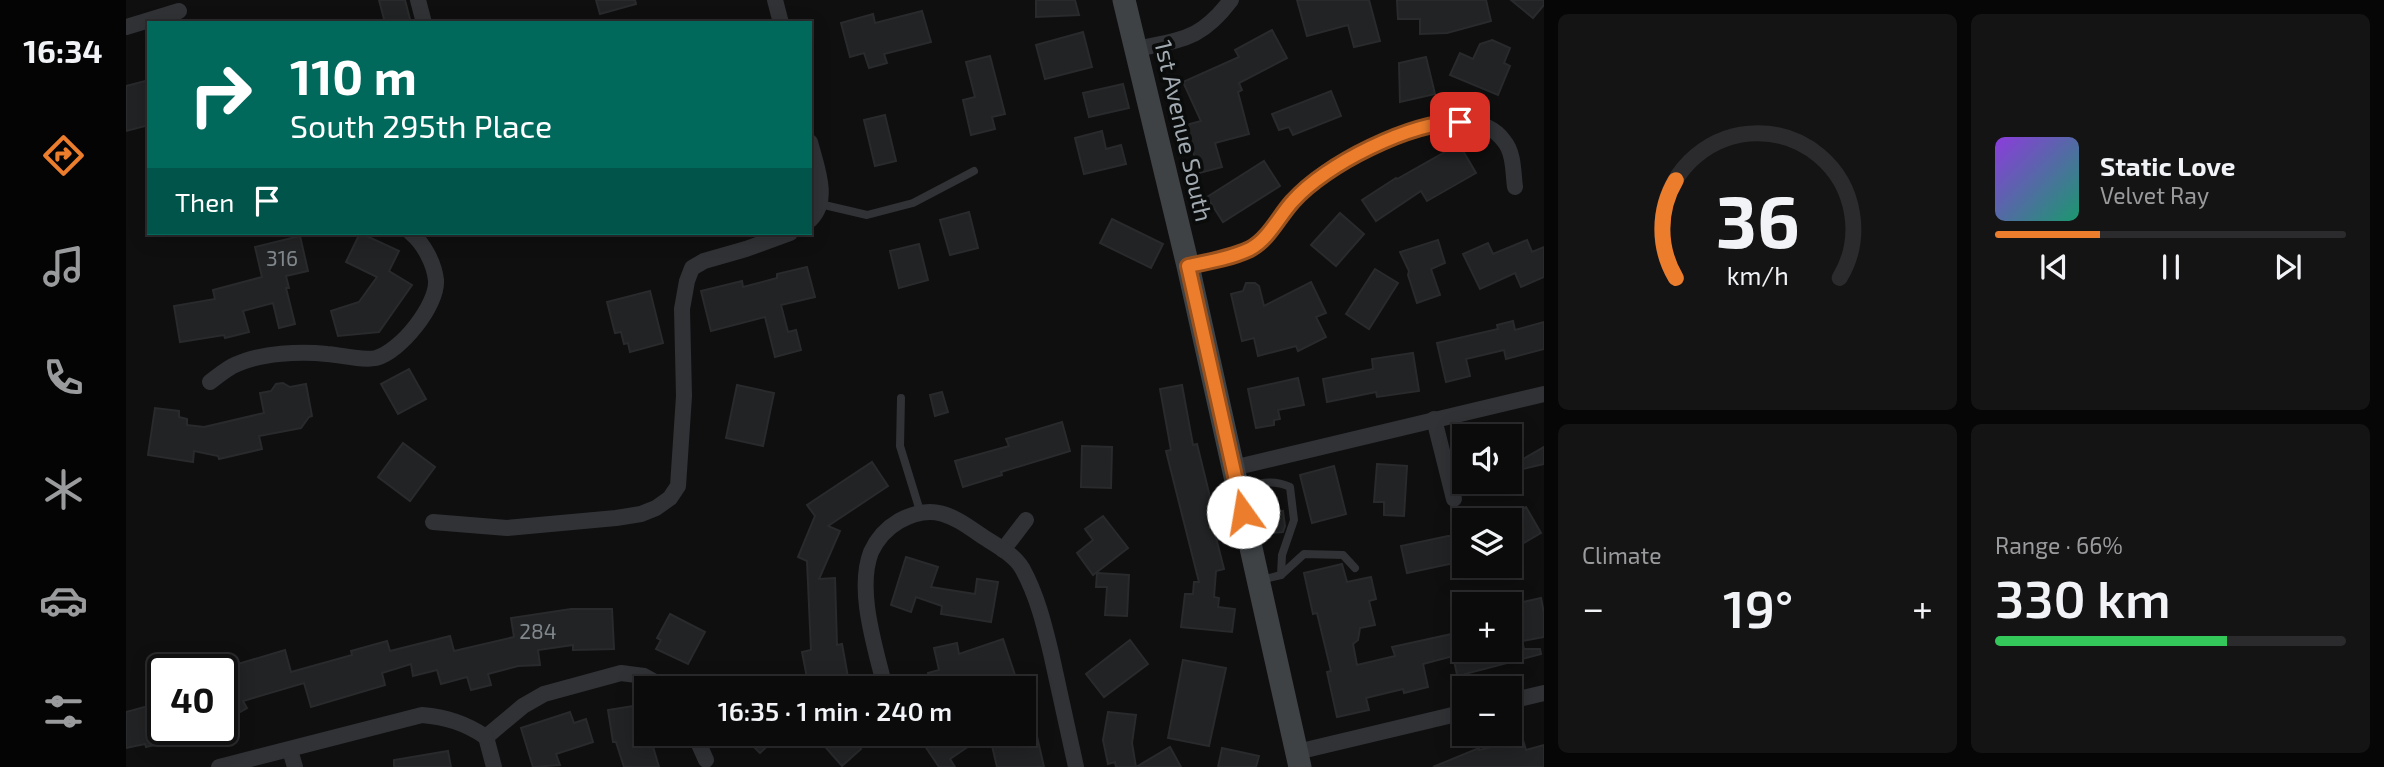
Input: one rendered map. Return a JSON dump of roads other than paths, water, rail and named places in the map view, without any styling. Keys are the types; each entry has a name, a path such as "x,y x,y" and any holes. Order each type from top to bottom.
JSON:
{"street":[{"path":"418,0 423,21"},
{"path":"775,0 780,21"},
{"name":"1st Avenue South","path":"1124,0 1188,266 1299,760"},
{"path":"1137,49 1195,34 1209,26 1231,0"},
{"path":"126,27 179,11"},
{"path":"1188,266 1250,249 1262,240 1294,199 1328,171 1365,151 1427,126 1467,122 1483,125 1495,132 1509,149 1515,187"},
{"path":"812,150 821,187 815,214"},
{"path":"210,382 236,364 285,354 309,352 378,357 410,334 434,295 436,281 426,250 413,235"},
{"path":"433,522 507,528 616,519 656,509 670,498 678,486 684,396 682,309 692,268 704,261 784,235"},
{"path":"1236,479 1434,419 1544,394"},
{"path":"1434,419 1454,499"},
{"path":"882,676 867,609 871,553 889,528 920,511 936,512 950,517 1003,550 1020,565 1038,604 1058,680 1076,767"},
{"path":"1003,550 1027,520"},
{"path":"486,737 523,706 544,694 621,673 638,676"},
{"path":"1522,698 1544,693"},
{"path":"219,767 422,715 447,717 486,737 494,767"},
{"path":"1299,760 1452,716"},
{"path":"700,746 706,761"},
{"path":"290,750 295,767"}],"lane":[{"path":"815,214 867,215 913,203 975,171"},
{"path":"901,398 900,446 920,511"},
{"path":"1236,479 1255,484 1277,481 1290,487 1294,520 1282,555 1281,575"},
{"path":"1258,580 1281,575 1304,554 1343,555 1355,568"}]}
